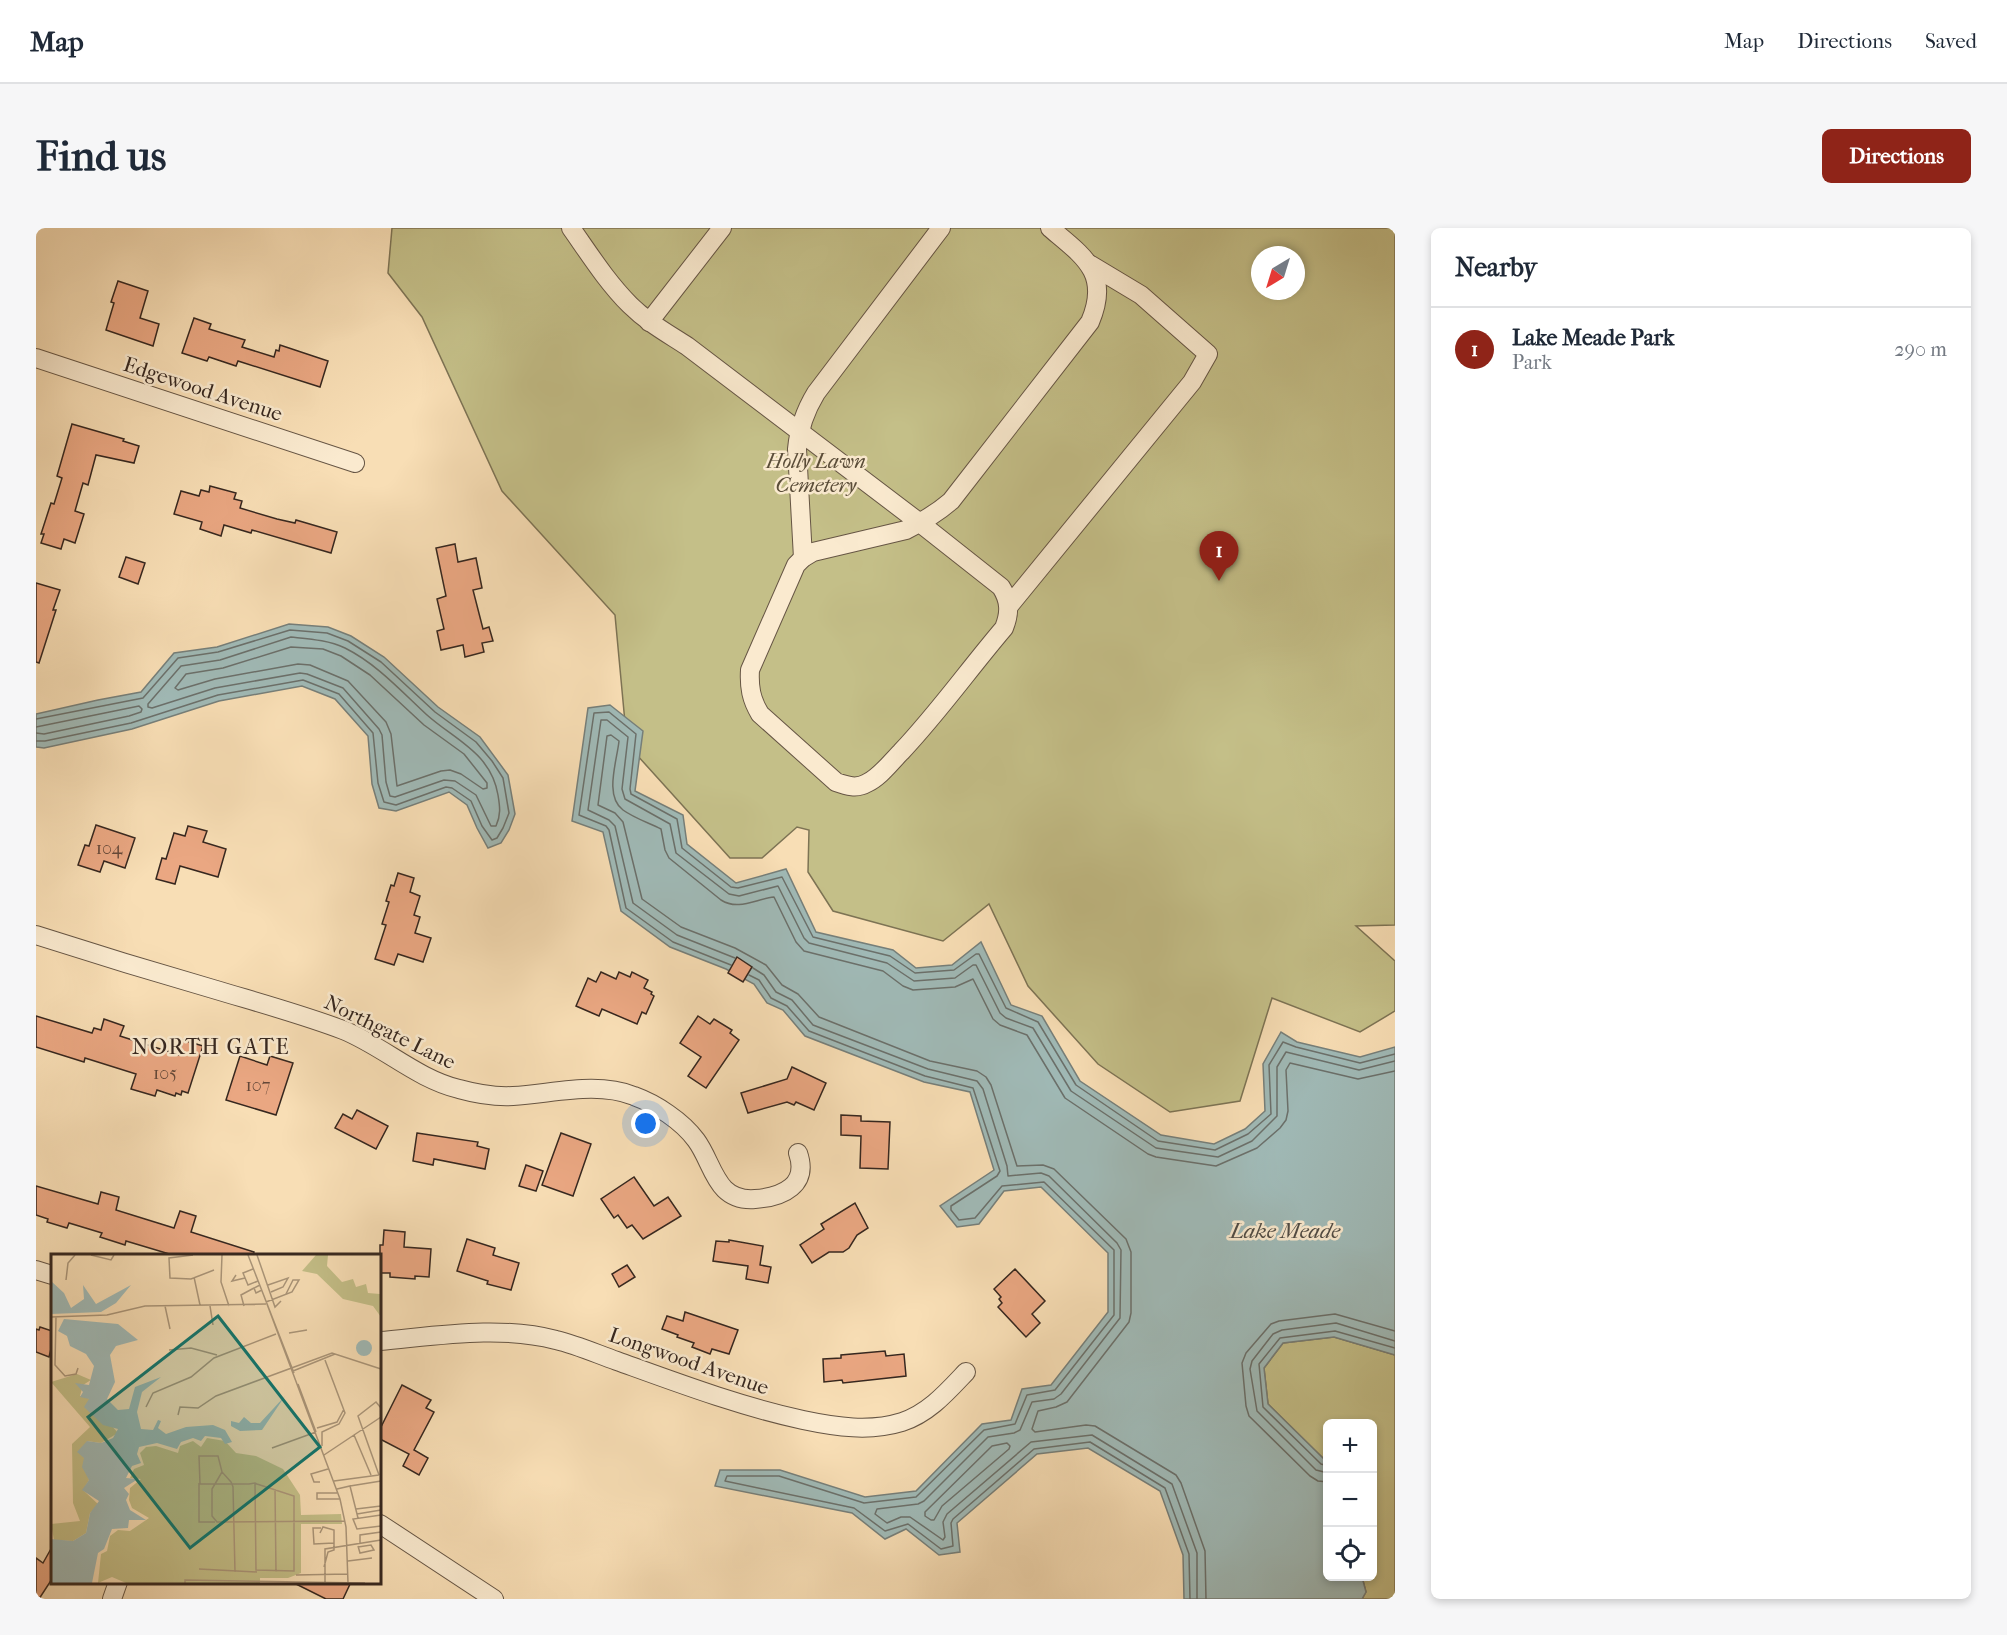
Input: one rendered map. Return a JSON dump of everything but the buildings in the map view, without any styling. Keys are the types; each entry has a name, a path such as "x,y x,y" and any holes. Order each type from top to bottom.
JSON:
{"street":[{"path":"571,228 611,285 632,307 799,430 920,523 1002,588 1009,606 1009,616 1004,628 922,729 891,763 868,783 857,786 847,786 836,782 760,714 749,687 750,670 796,565 813,552 906,530 920,523 951,501 1090,322 1095,310 1097,295 1096,280 1091,265 1083,255 1050,228"},
{"path":"650,322 722,228"},
{"path":"803,558 797,448 799,430 805,412 816,393 941,228"},
{"path":"1009,606 1192,382 1208,354 1141,295 1091,265"},
{"name":"Edgewood Avenue","path":"36,357 355,463"},
{"name":"Northgate Lane","path":"36,935 304,1016 344,1031 383,1050 436,1081 457,1089 484,1095 512,1096 591,1089 618,1091 634,1096 659,1108 681,1124 695,1139 719,1184 730,1193 743,1199 768,1197 789,1189 797,1182 801,1174 798,1153"},
{"path":"36,1270 51,1275"},
{"name":"Longwood Avenue","path":"381,1341 454,1334 501,1333 556,1339 738,1404 851,1428 877,1427 902,1422 921,1414 942,1398 966,1372"},
{"path":"381,1525 494,1599"},
{"path":"112,1599 117,1584"}],"green space":[{"name":"Holly Lawn Cemetery","path":"392,228 1395,228 1395,925 1356,926 1395,961 1395,1011 1360,1032 1272,998 1240,1101 1170,1112 1098,1064 1028,986 989,904 943,941 833,911 808,872 809,830 797,827 762,858 730,858 627,744 615,615 502,491 422,317 388,273"},
{"path":"1334,1337 1395,1355 1395,1599 1362,1599 1366,1592 1363,1581 1377,1581 1377,1419 1323,1419 1323,1458 1268,1404 1264,1368 1283,1343"}],"water":[{"path":"289,624 328,627 351,636 384,657 438,707 480,737 508,775 515,814 501,843 488,848 467,805 449,792 396,811 379,808 372,784 368,736 335,699 302,686 219,701 132,729 44,748 36,747 36,714 141,692 174,653 217,647"},
{"name":"Lake Meade","path":"610,705 643,731 635,791 683,815 687,844 736,883 786,869 816,932 893,950 916,968 952,965 981,942 1011,1005 1042,1016 1080,1081 1161,1135 1214,1144 1245,1129 1265,1111 1263,1064 1281,1032 1297,1042 1360,1057 1395,1047 1395,1355 1334,1337 1283,1343 1264,1368 1268,1404 1323,1458 1323,1581 1363,1581 1366,1592 1362,1599 1184,1599 1183,1555 1160,1491 1088,1448 1037,1454 957,1523 960,1552 939,1555 906,1529 885,1539 852,1513 715,1486 720,1470 780,1470 865,1497 916,1491 982,1424 1011,1420 1022,1389 1051,1385 1108,1312 1108,1253 1041,1187 1004,1191 979,1224 957,1227 940,1206 994,1170 970,1092 924,1082 805,1036 783,1010 767,1003 754,984 726,969 670,947 621,911 603,832 572,821 588,708"}],"place":[{"name":"Lake Meade Park","path":"1219,581"}],"district":[{"name":"NORTH GATE","path":"211,1047"}]}
